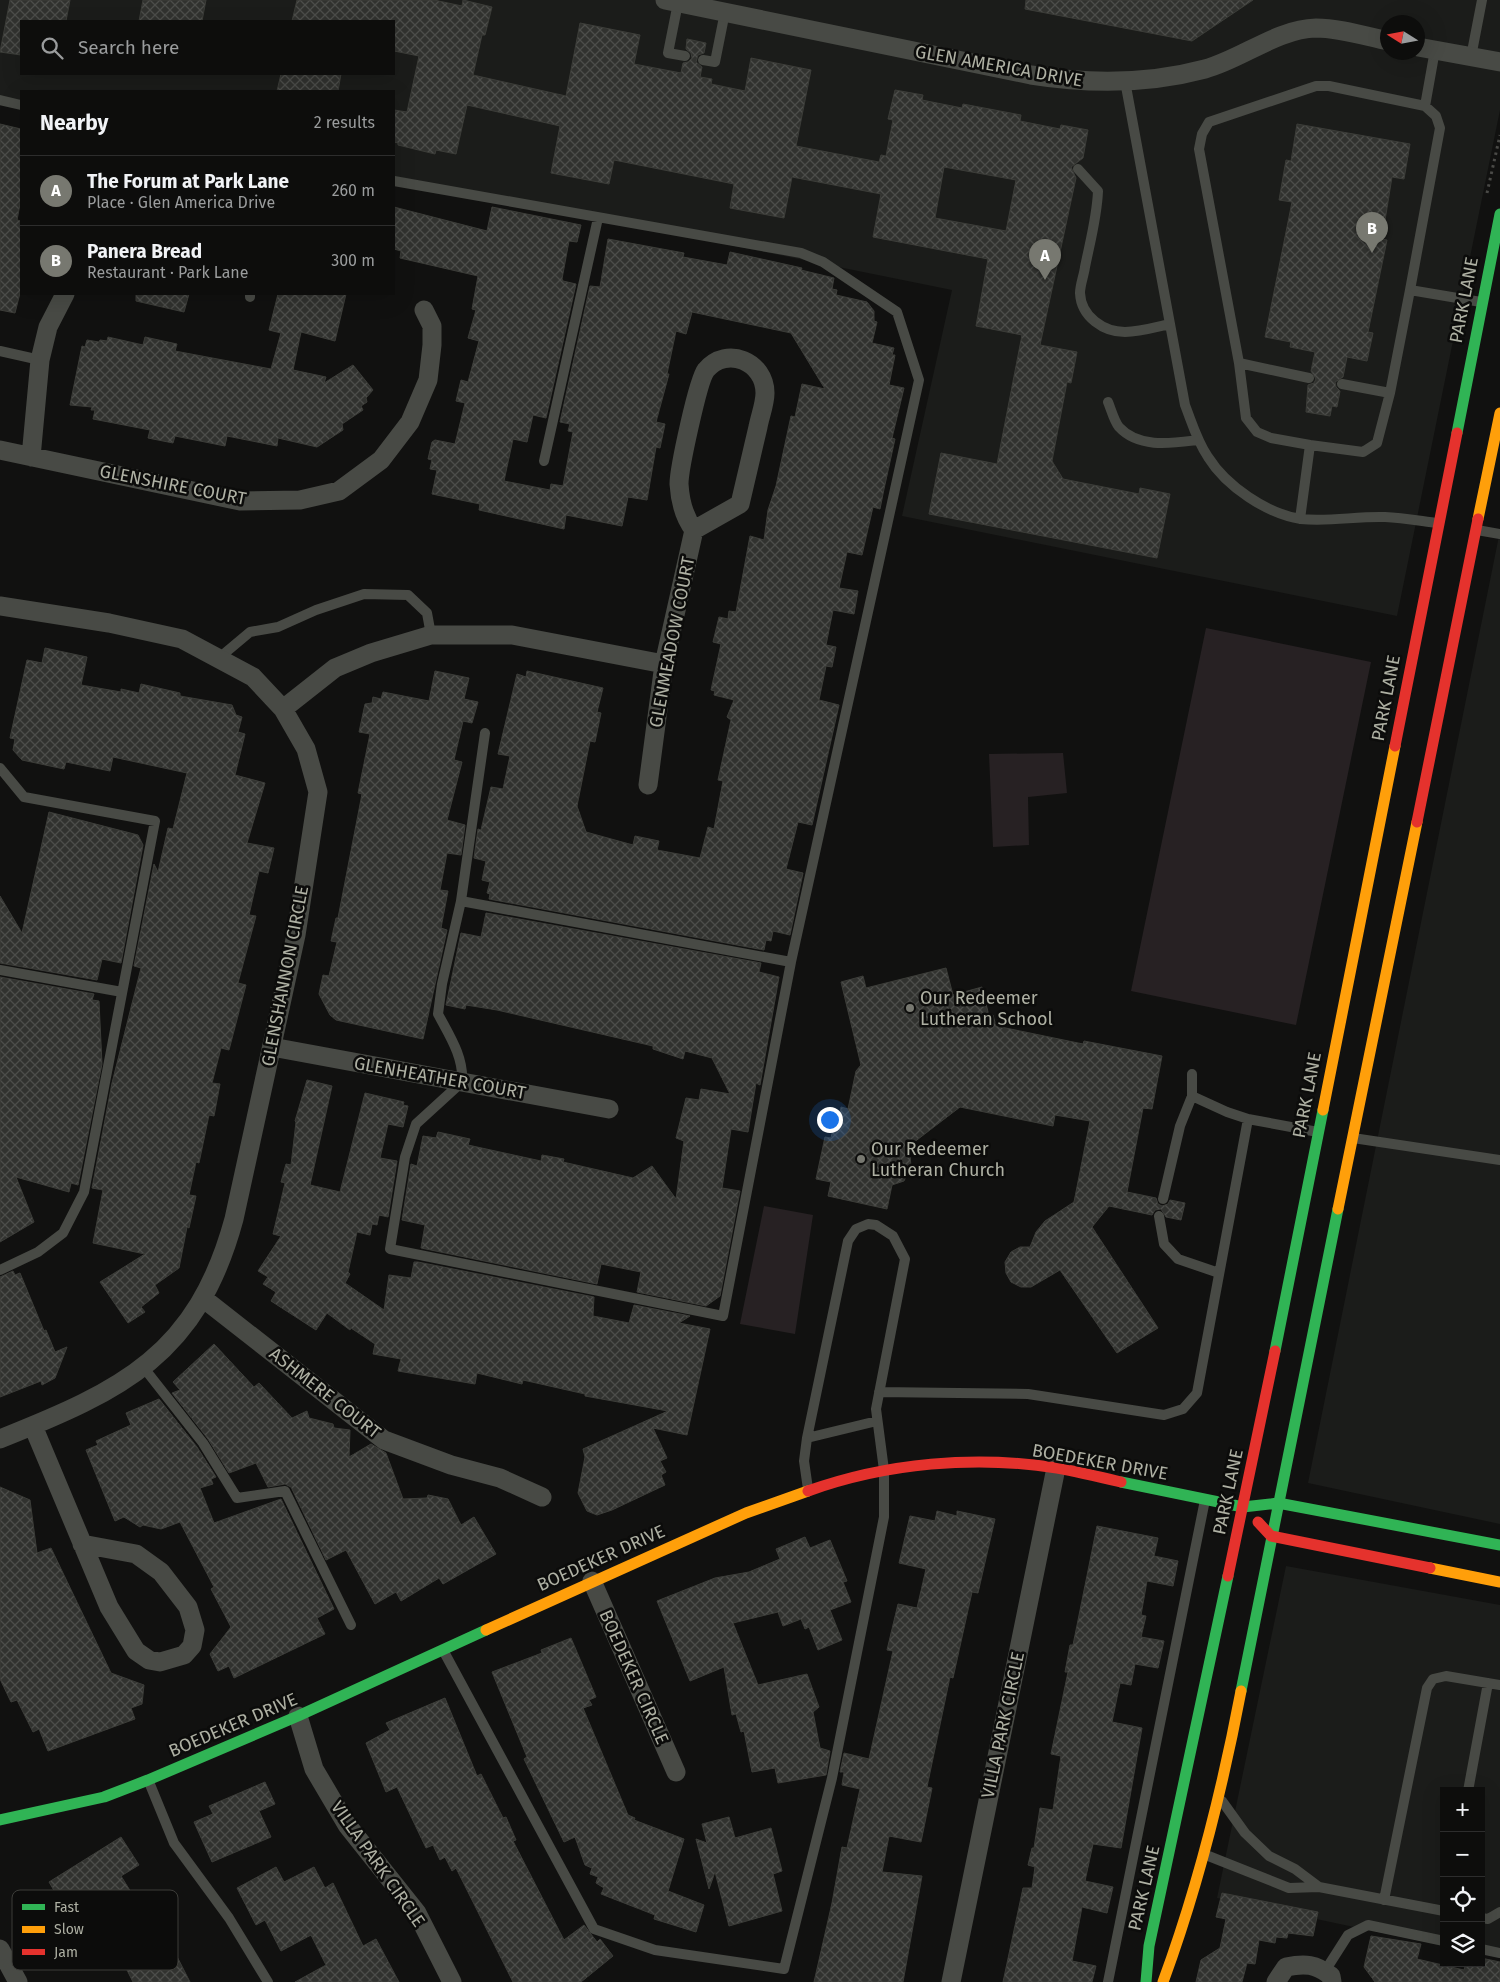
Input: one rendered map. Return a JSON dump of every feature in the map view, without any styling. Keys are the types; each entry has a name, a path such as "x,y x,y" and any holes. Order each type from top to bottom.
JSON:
{"main road":[{"name":"PARK LANE","path":"1146,1982 1149,1946 1187,1792 1243,1507 1322,1133 1443,524 1482,302 1500,214"},
{"path":"1163,1982 1174,1954 1204,1855 1218,1796 1278,1503 1347,1137 1471,529 1500,413"},
{"name":"BOEDEKER DRIVE","path":"0,1820 104,1796 148,1780 298,1716 592,1581 746,1513 846,1477 884,1470 960,1463 1056,1468 1243,1507 1278,1503 1500,1545"},
{"path":"1243,1507 1271,1536 1500,1582"},
{"path":"1193,1841 1196,1848 1204,1855"}],"street":[{"name":"GLEN AMERICA DRIVE","path":"672,1 699,3 725,12 1031,75 1070,81 1125,81 1207,69 1291,33 1314,28 1380,40"},
{"path":"1426,49 1500,62"},
{"path":"31,457 40,360 48,327 64,295"},
{"name":"GLENSHIRE COURT","path":"0,450 240,501 300,500 339,491 381,460 410,422 428,380 432,326 424,310"},
{"path":"733,358 744,360 761,374 765,396 740,504 694,530 687,521 681,499 679,481 700,382 705,372 717,361 733,358"},
{"name":"GLENMEADOW COURT","path":"648,784 664,664 694,530"},
{"name":"GLENSHANNON CIRCLE","path":"0,606 109,623 182,639 253,677 283,709 306,749 318,792 296,935 234,1219 226,1247 204,1298 176,1338 144,1368 91,1400 0,1439"},
{"path":"283,709 335,668 372,653 431,635 512,635 664,664"},
{"name":"GLENHEATHER COURT","path":"272,1047 609,1109"},
{"name":"ASHMERE COURT","path":"204,1298 384,1440 451,1465 500,1478 542,1497"},
{"path":"33,1426 82,1544 109,1608 136,1651 149,1660 160,1662 184,1655 192,1646 195,1630 188,1607 161,1572 136,1554 82,1544"},
{"name":"VILLA PARK CIRCLE","path":"951,1982 1056,1468"},
{"name":"BOEDEKER CIRCLE","path":"592,1581 676,1772"},
{"name":"VILLA PARK CIRCLE","path":"298,1716 314,1769 347,1825 417,1913 452,1982"},
{"path":"0,1949 18,1982"},
{"path":"1276,1982 1286,1967 1303,1964 1320,1967 1328,1976"}],"lane":[{"path":"1471,57 1482,0"},
{"path":"672,1 668,53 685,56"},
{"path":"703,60 715,62 725,12"},
{"path":"1425,106 1426,49"},
{"path":"1125,81 1185,405 1198,440 1209,459 1226,478 1250,497 1276,512 1300,519 1385,517 1443,524"},
{"path":"1316,86 1328,86 1425,106 1436,116 1440,128 1390,393 1377,443 1363,452 1271,438 1257,432 1246,418 1239,363 1199,149 1202,134 1209,122 1316,86"},
{"path":"0,100 20,105"},
{"path":"1078,168 1098,191 1097,209 1080,294 1084,308 1092,320 1102,327 1113,331 1126,332 1170,324"},
{"path":"395,181 801,254 823,262 897,312 920,380 791,962 723,1316 390,1249 405,1156 416,1124 462,1082 463,1070 448,1029 438,1014 442,984 461,901 486,733"},
{"path":"544,461 598,218"},
{"path":"1410,290 1482,302"},
{"path":"0,351 40,360"},
{"path":"1239,363 1310,378"},
{"path":"1342,384 1390,393"},
{"path":"1108,402 1119,427 1140,440 1168,444 1198,440"},
{"path":"1300,519 1310,445"},
{"path":"1471,529 1500,534"},
{"path":"218,658 250,632 278,627 316,610 364,594 408,595 427,613 431,635"},
{"path":"0,768 24,797 155,821 84,1192 63,1233 38,1252 0,1270"},
{"path":"461,901 791,962"},
{"path":"0,970 122,992"},
{"path":"1163,1199 1180,1126 1192,1096 1192,1074"},
{"path":"1192,1096 1227,1112 1248,1119 1322,1133"},
{"path":"879,1392 1028,1394 1158,1414 1174,1413 1191,1402 1196,1393 1248,1119"},
{"path":"1347,1137 1500,1160"},
{"path":"1159,1216 1164,1244 1178,1259 1219,1273"},
{"path":"443,1649 594,1929 655,1950 784,1968 832,1778 884,1517 884,1470 876,1409 905,1259 893,1236 876,1225 868,1224 856,1229 848,1241 804,1461 808,1490"},
{"path":"144,1368 203,1443 236,1498 285,1491 351,1625"},
{"path":"808,1438 877,1421"},
{"path":"1108,1982 1205,1499"},
{"path":"1384,1900 1427,1688 1433,1679 1446,1676 1500,1686"},
{"path":"1469,1787 1488,1683"},
{"path":"148,1780 174,1843 229,1918 268,1982"},
{"path":"1218,1796 1245,1833 1269,1856 1295,1869 1319,1887"},
{"path":"1204,1855 1289,1888 1319,1887 1440,1910"},
{"path":"1485,1919 1488,1919 1500,1912"},
{"path":"1328,1976 1348,1936 1368,1925 1440,1940"},
{"path":"1485,1950 1500,1953"}],"shaded area":[{"path":"0,0 1500,0 1500,110 1397,616 902,516 952,290 395,177 395,90 20,90 20,103 0,98"},
{"path":"1500,531 1500,1524 1308,1483"},
{"path":"1206,628 1371,662 1296,1025 1131,991"},
{"path":"1063,753 1067,793 1028,797 1029,845 993,847 989,754"},
{"path":"764,1206 813,1215 795,1334 740,1324"},
{"path":"1286,1566 1500,1605 1500,1957 1485,1954 1485,1787 1440,1787 1440,1945 1217,1898"}],"building":[{"path":"10,0 70,0 66,20 20,20 20,55 0,52"},
{"path":"143,0 206,0 202,20 139,20"},
{"path":"297,0 434,0 462,6 463,0 492,7 485,35 482,35 473,75 566,96 580,23 640,35 634,64 681,73 683,63 688,62 692,58 691,53 686,49 687,39 706,43 704,53 698,55 696,62 702,67 700,77 712,79 711,84 745,91 751,58 811,70 796,146 879,162 881,155 886,156 893,120 888,119 895,90 923,95 922,100 962,108 963,104 1021,115 1020,121 1060,129 1061,125 1088,130 1083,158 1071,167 1076,178 1040,345 1077,352 1071,383 1067,382 1052,461 1063,479 1139,494 1140,488 1170,494 1157,558 929,514 941,453 997,464 1022,335 976,326 988,259 873,237 881,194 792,177 784,218 730,208 734,184 614,160 609,184 551,173 560,126 467,105 456,154 436,150 435,154 398,145 395,142 395,110 407,112 419,56 395,51 395,20 292,20","holes":["944,167 1016,180 1006,231 935,218"]},
{"path":"1026,0 1253,0 1192,41 1025,9"},
{"path":"281,75 341,75 338,90 277,90"},
{"path":"0,124 20,129 20,204 17,220 20,221 20,293 15,313 0,310"},
{"path":"1297,124 1410,144 1404,179 1392,177 1382,239 1387,240 1368,332 1373,333 1367,361 1347,357 1343,377 1335,382 1336,387 1340,391 1337,407 1332,406 1330,416 1306,412 1308,385 1314,383 1316,379 1311,371 1315,352 1290,347 1291,342 1265,337 1292,202 1279,200 1286,160 1291,161"},
{"path":"395,207 487,231 492,207 581,225 577,242 569,241 562,279 563,281 576,284 546,418 533,415 527,442 513,439 504,481 550,490 551,484 563,486 573,432 568,431 570,424 560,422 590,286 600,287 608,239 684,253 683,257 727,265 730,252 802,268 801,270 834,278 832,289 837,290 836,295 867,302 874,311 874,321 877,322 872,343 894,348 892,355 895,355 889,385 904,388 892,438 895,439 880,509 873,507 862,555 847,552 839,588 858,591 854,614 833,610 826,645 836,647 832,667 826,666 819,700 839,705 812,825 798,822 786,869 803,873 790,935 773,931 771,941 766,940 764,950 489,899 490,894 487,893 490,882 482,880 486,861 474,858 478,829 481,830 491,787 503,789 510,756 498,754 517,674 526,677 527,671 603,688 597,712 601,713 595,742 590,741 577,806 586,832 633,845 635,836 659,841 657,850 700,858 708,827 714,829 723,781 718,780 731,720 727,717 734,700 714,695 715,691 711,690 721,644 713,642 719,617 728,619 729,611 736,612 750,536 764,540 768,510 776,486 791,416 795,417 802,384 825,389 791,333 692,312 686,334 676,331 667,374 669,374 656,422 665,424 660,448 656,447 647,500 628,497 622,526 566,515 564,529 479,510 480,504 432,494 437,470 430,469 432,460 428,459 432,442 435,440 455,444 465,403 456,401 461,380 468,382 479,341 468,338 476,310 472,309 478,276 400,258 401,251 395,249"},
{"path":"136,295 189,295 184,312 136,301"},
{"path":"278,295 346,295 335,341 301,332 293,370 326,377 324,383 353,365 373,390 366,398 367,402 361,406 363,410 342,424 343,430 317,447 278,438 277,446 227,436 225,446 175,436 173,443 148,438 150,430 93,419 95,410 91,410 92,407 70,405 82,346 85,347 87,340 107,341 108,337 143,345 145,337 177,344 175,351 271,369 281,333 269,330"},
{"path":"45,648 87,657 81,685 121,692 121,689 139,693 141,684 180,693 180,696 232,705 236,715 242,717 238,732 245,734 235,775 265,783 247,843 274,848 268,873 259,871 249,915 256,916 238,983 246,985 229,1050 221,1048 212,1083 220,1084 214,1116 209,1115 199,1163 196,1162 189,1195 196,1196 189,1228 187,1227 179,1268 155,1285 159,1293 141,1307 145,1312 128,1323 100,1282 145,1254 93,1243 103,1190 92,1188 112,1083 141,968 134,966 154,864 158,872 168,828 173,829 187,773 113,757 110,771 66,762 64,769 22,760 13,750 15,739 10,738 27,660 42,663"},
{"path":"435,671 469,678 464,699 478,702 472,723 463,721 454,760 462,762 447,820 465,825 461,855 447,853 440,890 448,891 441,928 447,930 423,1039 336,1020 330,1015 319,994 323,975 329,976 337,942 331,941 336,918 338,918 362,794 358,793 370,734 359,732 365,704 372,703 373,697 381,699 383,692 429,701"},
{"path":"49,812 138,835 143,845 121,963 102,959 97,980 0,963 0,896 22,933"},
{"path":"486,913 761,963 759,972 779,977 760,1085 756,1083 748,1132 731,1129 722,1188 740,1191 720,1296 706,1306 637,1292 641,1272 601,1264 597,1284 421,1248 425,1225 402,1220 411,1164 417,1166 423,1136 436,1138 438,1132 470,1139 468,1145 541,1161 542,1155 564,1159 563,1162 633,1178 652,1166 676,1199 684,1141 676,1138 686,1098 699,1100 701,1089 730,1094 712,1058 685,1051 683,1059 653,1049 653,1046 497,1010 466,1005 465,1009 446,1005 461,933 481,937"},
{"name":"Our Redeemer Lutheran Church","path":"946,968 953,995 982,987 989,1016 993,1015 996,1026 1083,1044 1084,1041 1162,1056 1152,1109 1143,1108 1127,1192 1156,1198 1158,1204 1162,1206 1168,1204 1170,1200 1185,1203 1181,1220 1166,1217 1161,1209 1155,1210 1152,1215 1109,1206 1092,1227 1158,1328 1117,1353 1060,1270 1031,1287 1021,1287 1011,1282 1006,1273 1005,1262 1011,1252 1020,1247 1030,1247 1036,1232 1045,1221 1074,1202 1090,1121 1055,1115 1053,1126 960,1107 909,1146 911,1166 904,1181 892,1185 887,1209 828,1196 831,1182 816,1179 825,1137 831,1138 833,1129 837,1130 841,1107 848,1109 856,1071 861,1065 841,982 863,976 866,988"},
{"path":"0,977 94,994 92,1000 99,1001 102,1064 78,1185 71,1183 69,1192 16,1177 34,1222 0,1242"},
{"path":"307,1080 332,1086 310,1185 340,1192 365,1093 404,1102 403,1105 408,1106 403,1127 388,1124 380,1158 397,1161 388,1217 379,1215 377,1225 372,1224 370,1235 357,1232 348,1272 350,1274 345,1283 384,1310 389,1275 411,1278 414,1262 418,1262 594,1297 593,1316 629,1323 634,1305 690,1316 679,1323 710,1329 687,1435 653,1428 667,1458 660,1461 666,1472 661,1475 665,1485 597,1515 587,1511 578,1493 585,1457 583,1449 668,1411 585,1396 585,1394 523,1380 522,1384 477,1373 475,1384 398,1371 401,1359 373,1354 375,1344 351,1328 350,1330 327,1313 316,1330 271,1301 276,1292 263,1284 268,1277 258,1271 281,1236 273,1234 285,1183 281,1182 286,1164 291,1165 295,1121"},
{"path":"13,1271 15,1275 20,1273 44,1331 46,1330 55,1352 67,1347 55,1378 42,1385 41,1381 0,1397 0,1277"},
{"path":"214,1344 254,1387 259,1383 292,1418 307,1411 309,1418 333,1424 334,1428 350,1430 349,1457 371,1444 386,1453 403,1499 427,1498 428,1495 448,1499 461,1525 474,1517 496,1554 443,1584 439,1578 401,1601 396,1592 375,1604 346,1550 326,1560 291,1487 285,1484 268,1487 256,1463 229,1473 208,1439 172,1393 180,1390 173,1382"},
{"path":"159,1399 197,1447 216,1477 211,1479 213,1484 200,1488 214,1523 281,1499 334,1609 317,1618 325,1634 234,1678 229,1666 218,1671 210,1654 231,1627 211,1589 214,1587 180,1522 161,1529 143,1525 140,1527 124,1517 115,1521 86,1450 98,1445 96,1441 131,1425 126,1413"},
{"path":"0,1487 30,1500 37,1553 51,1548 111,1673 144,1685 142,1704 131,1708 135,1719 48,1751 39,1729 33,1732 17,1700 11,1702 0,1679"},
{"path":"937,1511 957,1516 957,1511 995,1519 978,1593 972,1592 953,1678 950,1677 927,1787 932,1788 921,1842 889,1836 882,1872 922,1876 903,1982 814,1982 832,1903 842,1847 847,1848 860,1789 842,1785 844,1772 840,1772 844,1753 869,1759 893,1651 887,1650 898,1604 917,1608 926,1569 899,1563 910,1516 935,1521"},
{"path":"1097,1526 1158,1538 1154,1556 1178,1561 1173,1586 1147,1581 1141,1615 1146,1616 1141,1637 1164,1641 1158,1668 1135,1664 1131,1685 1120,1683 1112,1722 1142,1728 1121,1848 1093,1844 1085,1881 1113,1887 1107,1913 1082,1907 1072,1961 1096,1966 1092,1982 1003,1982 1023,1888 1032,1888 1035,1867 1028,1865 1032,1848 1034,1848 1040,1808 1053,1810 1061,1756 1051,1754 1068,1672 1065,1672 1070,1645 1073,1645"},
{"path":"805,1537 810,1548 830,1540 847,1581 843,1582 851,1602 830,1610 842,1640 818,1650 809,1627 805,1629 801,1619 783,1626 778,1612 733,1623 758,1685 807,1674 819,1707 813,1712 820,1748 830,1751 826,1775 778,1783 775,1768 752,1772 744,1731 741,1732 736,1714 732,1715 724,1667 690,1681 657,1601 715,1578 749,1572 780,1559 776,1549"},
{"path":"571,1638 596,1697 589,1700 592,1705 583,1708 628,1815 635,1818 634,1820 684,1839 668,1891 704,1905 696,1932 654,1919 655,1915 601,1894 604,1888 596,1883 598,1877 590,1874 592,1868 585,1865 575,1837 564,1842 524,1759 527,1757 492,1672 542,1653 541,1650"},
{"path":"445,1698 477,1776 481,1774 503,1818 506,1817 516,1840 513,1841 564,1940 584,1925 597,1942 600,1939 613,1956 581,1982 513,1982 456,1868 452,1871 445,1857 440,1860 433,1845 426,1848 397,1787 386,1792 366,1743 390,1730 386,1723"},
{"path":"265,1782 275,1804 259,1811 271,1837 212,1862 194,1822 213,1814 209,1806"},
{"path":"729,1817 735,1838 771,1828 782,1871 773,1874 782,1911 729,1926 715,1872 709,1889 696,1839 707,1843 702,1824"},
{"path":"121,1837 139,1865 121,1876 130,1890 54,1890 49,1882"},
{"path":"276,1867 284,1882 314,1867 325,1888 333,1883 363,1946 376,1939 399,1982 295,1982 326,1965 311,1935 281,1951 265,1920 256,1925 237,1888"},
{"path":"1222,1893 1318,1912 1313,1936 1288,1933 1287,1938 1276,1937 1275,1943 1259,1940 1255,1964 1247,1963 1242,1982 1196,1982 1201,1960 1220,1948 1226,1919 1216,1917"},
{"path":"1371,1936 1421,1944 1417,1959 1440,1964 1440,1967 1464,1970 1465,1967 1485,1967 1485,1959 1500,1962 1500,1982 1375,1982 1364,1967"},
{"path":"178,1958 190,1982 133,1982 127,1970 178,1970"}],"traffic: fast":[{"path":"1457,433 1500,214"},
{"path":"1275,1351 1323,1110"},
{"path":"1241,1691 1338,1209"},
{"path":"1121,1482 1243,1507 1278,1503 1500,1545"},
{"path":"1146,1982 1149,1946 1228,1576"},
{"path":"0,1820 104,1797 148,1780 298,1716 486,1630"}],"traffic: slow":[{"path":"1478,519 1500,413"},
{"path":"1323,1110 1395,746"},
{"path":"1338,1209 1417,822"},
{"path":"486,1630 746,1513 808,1491"},
{"path":"1430,1568 1500,1582"},
{"path":"1163,1982 1187,1911 1208,1838 1226,1765 1241,1691"}],"traffic: jam":[{"path":"1395,746 1457,433"},
{"path":"1417,822 1478,519"},
{"path":"1228,1576 1275,1351"},
{"path":"808,1491 838,1481 899,1468 963,1462 1026,1464 1057,1468 1121,1482"},
{"path":"1258,1522 1271,1536 1430,1568"}],"place":[{"name":"Panera Bread","path":"1372,253"},
{"name":"The Forum at Park Lane","path":"1045,280"},
{"name":"Our Redeemer Lutheran School","path":"910,1008"},
{"name":"Our Redeemer Lutheran Church","path":"861,1159"}]}
